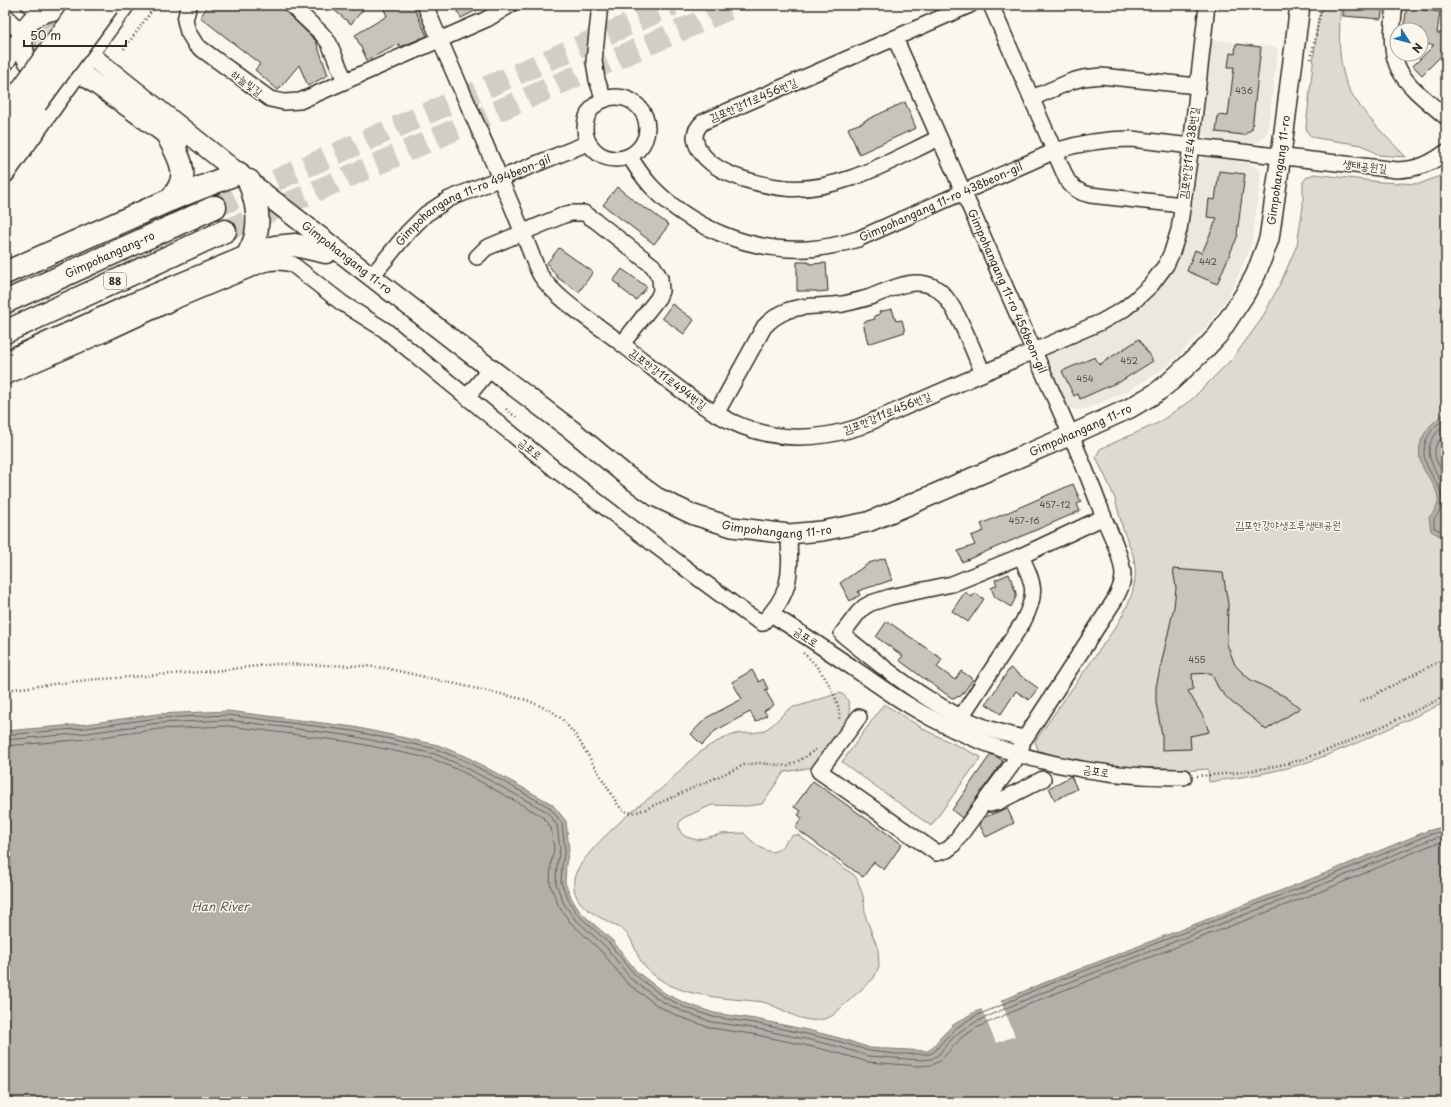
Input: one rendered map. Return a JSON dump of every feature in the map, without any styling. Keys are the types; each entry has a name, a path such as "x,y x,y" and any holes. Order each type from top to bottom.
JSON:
{"highway":[{"path":"5,149 29,97 83,5"},
{"path":"5,114 29,97 108,5"},
{"path":"166,134 179,158 182,174 181,184 172,199"},
{"path":"5,274 172,199 242,182 258,218 256,235 247,257"},
{"name":"Gimpohangang-ro","path":"5,302 215,207"},
{"name":"88","path":"5,332 225,231"},
{"path":"5,363 139,302 247,257 275,247 295,245 326,252"}],"main road":[{"name":"Gimpohangang 11-ro","path":"90,55 326,252 569,436 605,459 656,497 694,514 732,527 789,534 822,531 868,522 1071,435 1130,408 1156,393 1190,365 1218,335 1245,294 1264,256 1269,239 1281,156 1300,5"},
{"path":"5,60 23,36 27,26 42,7 65,12 75,16 82,24 87,34 90,55 5,173"},
{"path":"23,36 22,47 25,57 32,66 40,72 50,76 78,71"},
{"name":"Gimpohangang 11-ro","path":"78,71 166,134 242,182 372,276 466,350 573,430 605,459"}],"street":[{"path":"90,55 127,5"},
{"name":"하늘빛길","path":"189,5 185,20 188,32 196,45 270,99 284,102 300,101 345,80 487,20 510,5"},
{"path":"291,5 321,33 328,43 345,80"},
{"path":"425,5 500,178"},
{"path":"600,5 594,61 597,80 604,100"},
{"path":"895,38 970,5"},
{"name":"김포한강11로438번길","path":"991,5 1067,180 1071,185 1083,193 1183,205 1207,5"},
{"path":"1395,5 1392,41 1395,62 1399,70 1418,94 1446,117"},
{"path":"5,15 23,36"},
{"name":"Gimpohangang 11-ro 456beon-gil","path":"859,717 819,771 931,850 937,853 942,853 952,846 1018,754 1024,738 1114,601 1119,592 1123,575 1117,550 1071,435 895,38"},
{"name":"김포한강11로456번길","path":"895,38 703,122 695,134 696,145 701,153 708,159 725,171 738,177 770,186 800,188 818,186 850,178 939,138"},
{"path":"1032,98 1072,81 1100,76 1197,86"},
{"path":"622,98 631,101 639,107 644,115 647,124 643,144 630,157 616,160 606,158 596,153 588,143 585,135 585,124 588,114 595,105 604,100 622,98"},
{"name":"Gimpohangang 11-ro 438beon-gil","path":"630,157 651,186 661,196 689,217 705,226 734,238 773,248 809,249 826,247 851,241 878,231 963,192 1074,145 1117,139 1131,139 1281,156"},
{"name":"Gimpohangang 11-ro 494beon-gil","path":"372,276 408,232 426,214 449,199 588,143"},
{"name":"생태공원길","path":"1281,156 1397,170 1419,168 1446,152"},
{"name":"김포한강11로494번길","path":"500,178 538,270 547,284 567,302 682,392 716,414"},
{"name":"김포한강11로456번길","path":"716,414 744,428 771,435 805,437 834,434 860,427 1035,351 1114,315 1144,292 1158,275 1172,252 1179,230 1183,205"},
{"name":"김포한강11로494번길","path":"477,257 486,248 523,232 571,213 584,213 653,266 660,278 661,291 658,298 622,344"},
{"name":"금포로","path":"5,377 177,300 263,264 271,262 292,264 342,303 377,324 556,470 747,614 762,623 771,614 907,704 964,735 1018,754 1049,762 1107,773 1150,777 1184,777"},
{"path":"716,414 764,327 775,317 786,311 798,308 843,304 856,301 908,284 927,284 934,287 947,298 956,312 983,373"},
{"path":"468,397 486,374"},
{"path":"1024,738 1006,735 961,717 912,688 842,634 858,613 871,603 890,597 952,584 1021,556 1104,517"},
{"path":"771,614 786,590 789,580 789,534"},
{"path":"961,717 1029,611 1032,602 1033,586 1021,556"},
{"path":"985,801 990,804 998,802 1043,779"}],"path":[{"path":"124,49 156,5"},
{"path":"801,652 819,668 827,681 839,711 838,724"},
{"path":"1360,702 1446,658"},
{"path":"5,690 87,680 214,671 276,664 386,668 527,700 553,712 571,728 618,805 623,811 628,813 636,813 646,809 744,765 759,763 788,766 804,758 821,744"},
{"path":"1184,777 1255,770 1294,761 1323,752 1446,696"}],"shaded area":[{"path":"1208,39 1278,48 1268,129 1265,137 1257,143 1249,144 1214,139 1204,136 1200,130"},
{"path":"1210,157 1248,163 1259,169 1261,174 1253,236 1249,251 1230,294 1203,331 1173,361 1159,372 1126,392 1090,407 1081,410 1070,408 1066,403 1047,356 1049,352 1154,290 1196,163 1199,160"}],"green space":[{"path":"1324,5 1341,5 1339,37 1341,59 1342,69 1349,89 1361,108 1406,157 1379,155 1362,145 1316,138 1308,133 1306,127 1318,19"},
{"path":"52,23 60,23 37,53 36,38 38,34 43,28"},
{"name":"김포한강야생조류생태공원","path":"1446,172 1446,702 1362,741 1311,761 1274,771 1209,782 1208,769 1180,771 1109,767 1039,753 1035,741 1117,625 1130,600 1134,583 1135,565 1133,555 1123,529 1111,488 1096,457 1100,449 1158,423 1191,400 1233,358 1261,320 1281,282 1297,245 1303,206 1303,182 1307,177 1314,174 1381,182 1419,184"},
{"path":"839,693 843,694 848,700 850,707 849,718 814,767 784,772 762,804 747,806 712,805 683,818 679,823 679,828 681,833 686,837 697,840 721,834 744,833 760,847 770,851 779,849 793,835 798,835 854,875 863,896 866,918 878,949 879,966 874,978 832,1016 813,1020 796,1016 763,1002 701,995 671,986 658,978 642,964 633,943 623,930 582,905 577,898 574,889 574,879 577,871 590,852 619,823 638,806 661,789 694,757 708,747 736,734 764,730 794,707"},
{"path":"884,704 927,731 981,757 931,826 842,762"}],"water":[{"path":"1446,413 1446,539 1431,531 1429,517 1437,506 1438,498 1434,487 1424,470 1419,453 1420,445 1427,430"},
{"name":"Han River","path":"228,711 354,727 438,745 469,758 552,804 566,821 569,850 566,864 565,883 572,899 580,912 613,941 637,972 666,994 685,1003 714,1013 755,1019 812,1031 870,1048 928,1051 953,1025 971,1014 1036,986 1321,875 1427,831 1446,826 1446,1102 5,1102 5,731 86,724 157,714"}],"pier":[{"path":"1000,999 1015,1036 996,1043 981,1008"}],"building":[{"path":"209,5 279,5 316,41 328,75 308,86 299,65 278,90 255,70 260,64 200,17"},
{"path":"328,5 367,5 351,24"},
{"path":"382,5 413,5 427,36 400,47 399,44 367,60 355,35 387,16"},
{"path":"454,5 487,5 461,18"},
{"path":"1344,5 1383,5 1381,19 1343,16"},
{"path":"1407,5 1424,5 1423,10 1440,12 1437,33 1443,33 1441,56 1422,75 1413,66 1417,62 1429,62 1429,50 1434,45 1429,45 1429,22 1405,22"},
{"path":"1236,44 1261,47 1252,129 1244,135 1216,132 1218,115 1228,116 1234,67 1228,67 1230,53 1235,54"},
{"path":"905,102 916,128 859,154 848,128"},
{"path":"1219,171 1245,174 1238,235 1217,284 1187,271 1195,250 1202,253 1217,218 1207,217 1209,199 1215,200"},
{"path":"617,187 645,209 646,208 669,225 654,244 603,205"},
{"path":"559,248 593,272 579,292 558,278 547,263"},
{"path":"797,262 809,262 809,264 826,263 828,291 797,291"},
{"path":"622,269 647,287 636,300 613,281"},
{"path":"672,304 694,320 684,334 662,318"},
{"path":"892,309 896,321 902,320 905,332 868,344 863,322 875,319 874,316 880,314 879,312"},
{"path":"1139,339 1153,361 1118,383 1080,399 1078,394 1074,396 1062,371 1095,357 1099,365"},
{"path":"1073,484 1081,502 1077,504 1080,511 962,562 958,551 975,545 971,536 984,531 981,524"},
{"path":"885,558 892,580 858,591 860,595 850,601 840,583 869,563"},
{"path":"1173,569 1223,573 1228,604 1227,644 1235,665 1251,680 1286,697 1300,708 1266,730 1230,701 1219,689 1211,673 1192,674 1193,689 1188,691 1204,718 1209,732 1190,736 1191,749 1162,750 1162,735 1156,703 1156,687 1174,607 1176,588"},
{"path":"1009,574 1016,593 1016,597 1011,607 995,597 991,588 997,585 995,580"},
{"path":"965,592 972,597 975,593 984,599 968,622 952,611"},
{"path":"887,621 942,659 937,667 955,680 961,671 973,679 961,696 952,698 899,660 903,656 876,637"},
{"path":"1010,668 1038,688 1029,700 1016,691 1001,714 986,704"},
{"path":"752,670 759,682 763,679 768,689 765,690 774,705 764,711 767,715 756,722 750,712 715,731 702,745 691,734 706,718 742,699 732,682"},
{"path":"991,754 1003,761 962,818 952,810"},
{"path":"1071,776 1077,789 1055,800 1049,788"},
{"path":"813,781 902,844 884,870 874,862 863,877 795,828 802,818 798,815 801,811 794,807"},
{"path":"1007,808 1014,823 986,837 979,824 985,817"}],"tunnel":[{"path":"215,207 673,5"},
{"path":"225,231 738,5"}]}
